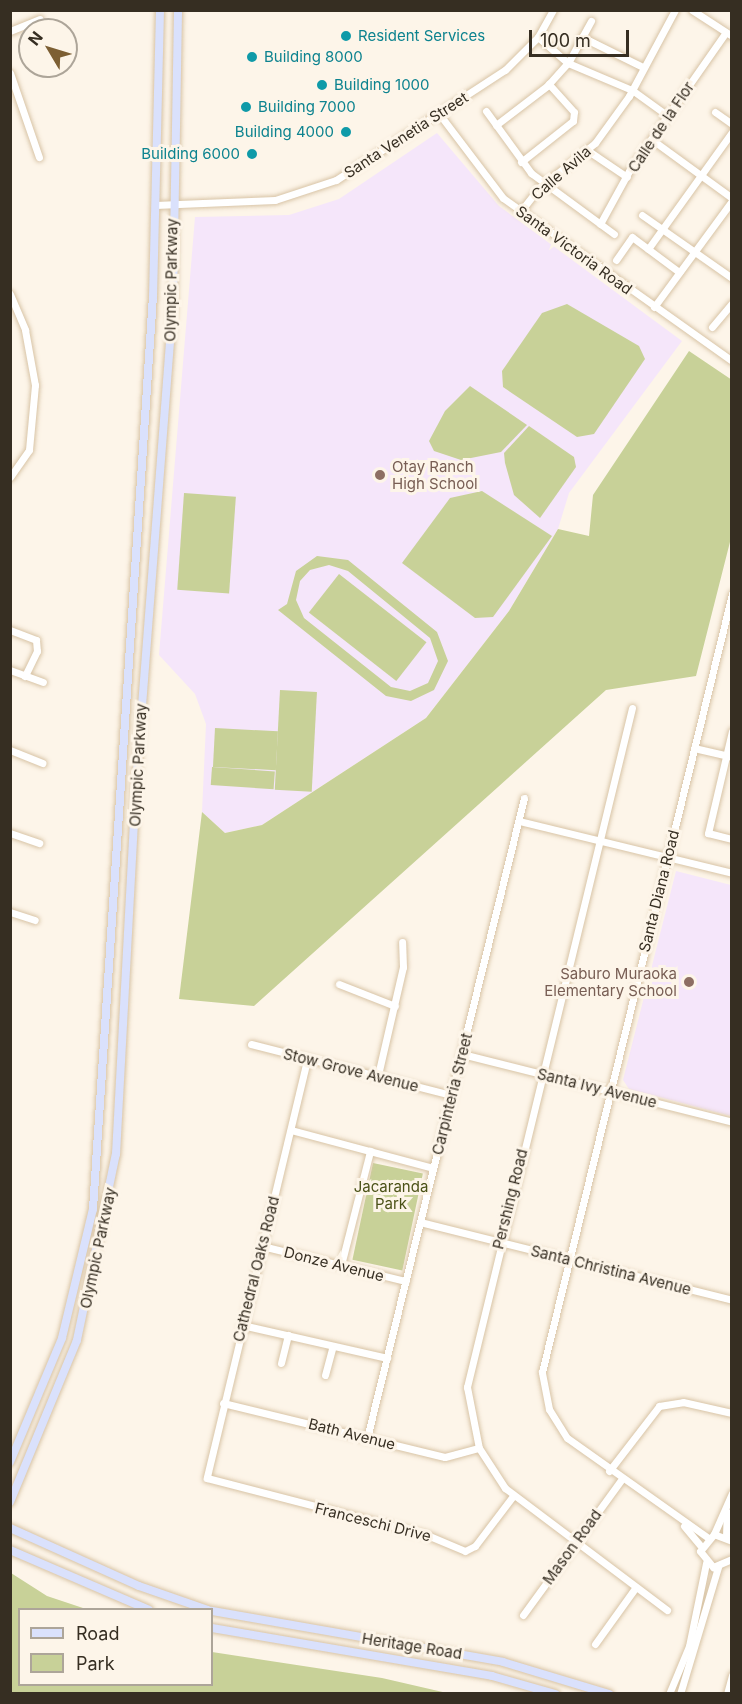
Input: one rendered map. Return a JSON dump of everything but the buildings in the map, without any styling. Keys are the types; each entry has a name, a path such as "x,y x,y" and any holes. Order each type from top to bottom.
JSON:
{"main road":[{"name":"Olympic Parkway","path":"10,1462 62,1338 93,1209 155,205 160,10"},
{"name":"Olympic Parkway","path":"10,1502 62,1386 108,1209 121,1100 149,613 173,299 178,10"},
{"path":"131,613 149,613"},
{"name":"Heritage Road","path":"10,1528 139,1586 204,1608"},
{"path":"10,1550 144,1608"},
{"name":"Heritage Road","path":"213,1611 503,1662 609,1694"},
{"name":"Heritage Road","path":"213,1628 469,1672 555,1694"}],"street":[{"name":"Santa Venetia Street","path":"155,205 238,205 297,195 336,180 440,115 522,56 538,37 553,10"},
{"name":"Calle Avila","path":"520,212 543,184 587,150 632,90 675,10"},
{"path":"692,10 729,34"},
{"path":"496,126 549,84 568,63 591,21"},
{"name":"Calle de la Flor","path":"600,224 651,139 729,34"},
{"path":"538,37 568,63 632,90 668,116"},
{"path":"582,37 643,67"},
{"path":"10,73 28,140 39,157"},
{"path":"521,162 573,121 574,112 549,84"},
{"path":"486,111 521,162 543,184 614,234"},
{"path":"715,112 732,124"},
{"name":"Santa Victoria Road","path":"440,115 490,187 520,212 732,361"},
{"path":"648,249 732,132"},
{"path":"651,139 732,200 654,307"},
{"path":"587,150 627,177"},
{"path":"642,215 732,278"},
{"path":"616,260 632,237 680,272"},
{"path":"10,294 25,330 35,385 29,450 10,477"},
{"path":"712,327 732,303"},
{"name":"Santa Diana Road","path":"684,1526 567,1438 544,1392 543,1363 732,594"},
{"path":"10,630 36,640 37,651 25,676"},
{"path":"10,670 43,682"},
{"name":"Pershing Road","path":"632,708 469,1368 469,1412 480,1448 513,1496 667,1610"},
{"path":"732,731 729,756 708,833 732,839"},
{"path":"694,748 729,756"},
{"path":"10,750 42,763"},
{"name":"Carpinteria Street","path":"367,1438 524,798"},
{"path":"519,821 732,873"},
{"path":"10,833 39,843"},
{"path":"10,912 35,920"},
{"path":"378,1075 394,1006 402,942"},
{"path":"339,984 394,1006"},
{"name":"Stow Grove Avenue","path":"251,1044 451,1095"},
{"name":"Santa Ivy Avenue","path":"462,1054 732,1122"},
{"name":"Cathedral Oaks Road","path":"207,1478 223,1403 307,1060"},
{"path":"291,1130 433,1168"},
{"path":"341,1265 370,1151"},
{"name":"Santa Christina Avenue","path":"420,1222 732,1300"},
{"name":"Donze Avenue","path":"262,1246 406,1281"},
{"path":"243,1325 387,1358"},
{"path":"281,1363 288,1335"},
{"path":"326,1375 333,1346"},
{"path":"609,1471 659,1406 683,1402 732,1413"},
{"name":"Bath Avenue","path":"223,1403 446,1457 480,1448"},
{"name":"Franceschi Drive","path":"207,1478 428,1535 465,1551 475,1546 513,1496"},
{"name":"Mason Road","path":"523,1615 621,1480"},
{"path":"684,1526 729,1539 727,1512 732,1493"},
{"path":"701,1546 727,1512"},
{"path":"669,1694 689,1646 706,1563 701,1546 684,1526"},
{"path":"680,1694 718,1567 731,1560"},
{"path":"706,1563 718,1567"},
{"path":"595,1644 636,1587"},
{"path":"727,1694 732,1675"}],"shaded area":[{"name":"Otay Ranch High School","path":"437,133 499,206 682,341 569,493 558,529 509,611 426,718 262,825 225,833 202,812 206,724 195,694 159,655 195,217 289,215 339,199"},
{"name":"Saburo Muraoka Elementary School","path":"676,871 731,885 731,1116 629,1089 623,1080"}],"green space":[{"path":"567,304 639,346 645,359 594,434 577,437 503,387 502,371 542,313"},
{"path":"689,351 732,380 731,538 696,676 606,690 254,1006 179,999 202,812 225,833 262,825 426,718 509,611 558,529 589,536 593,495"},
{"path":"470,386 527,425 501,452 461,460 434,451 429,441 445,411"},
{"path":"529,426 574,457 576,467 540,518 514,495 505,463 504,453"},
{"path":"482,491 552,536 493,617 475,618 402,563 450,498"},
{"path":"184,493 236,497 229,593 177,590"},
{"path":"317,556 348,560 437,632 448,661 434,690 411,701 386,696 278,610 287,604 296,571","holes":["329,565 348,571 430,638 438,661 428,683 410,691 391,687 304,618 296,600 300,581 310,570"]},
{"path":"339,574 426,642 396,681 309,613"},
{"path":"280,690 317,692 312,792 275,790"},
{"path":"215,728 278,731 276,770 213,767"},
{"path":"212,767 275,771 274,789 211,785"},
{"name":"Jacaranda Park","path":"373,1163 423,1174 402,1270 352,1260"},
{"path":"11,1573 47,1596 83,1608 18,1608 18,1686 213,1686 213,1652 382,1678 447,1693 11,1693"}],"place":[{"name":"Resident Services","path":"346,36"},
{"name":"Building 8000","path":"252,57"},
{"name":"Building 1000","path":"322,85"},
{"name":"Building 7000","path":"246,107"},
{"name":"Building 4000","path":"346,132"},
{"name":"Building 6000","path":"252,154"},
{"name":"Otay Ranch High School","path":"380,475"},
{"name":"Saburo Muraoka Elementary School","path":"689,982"}]}
